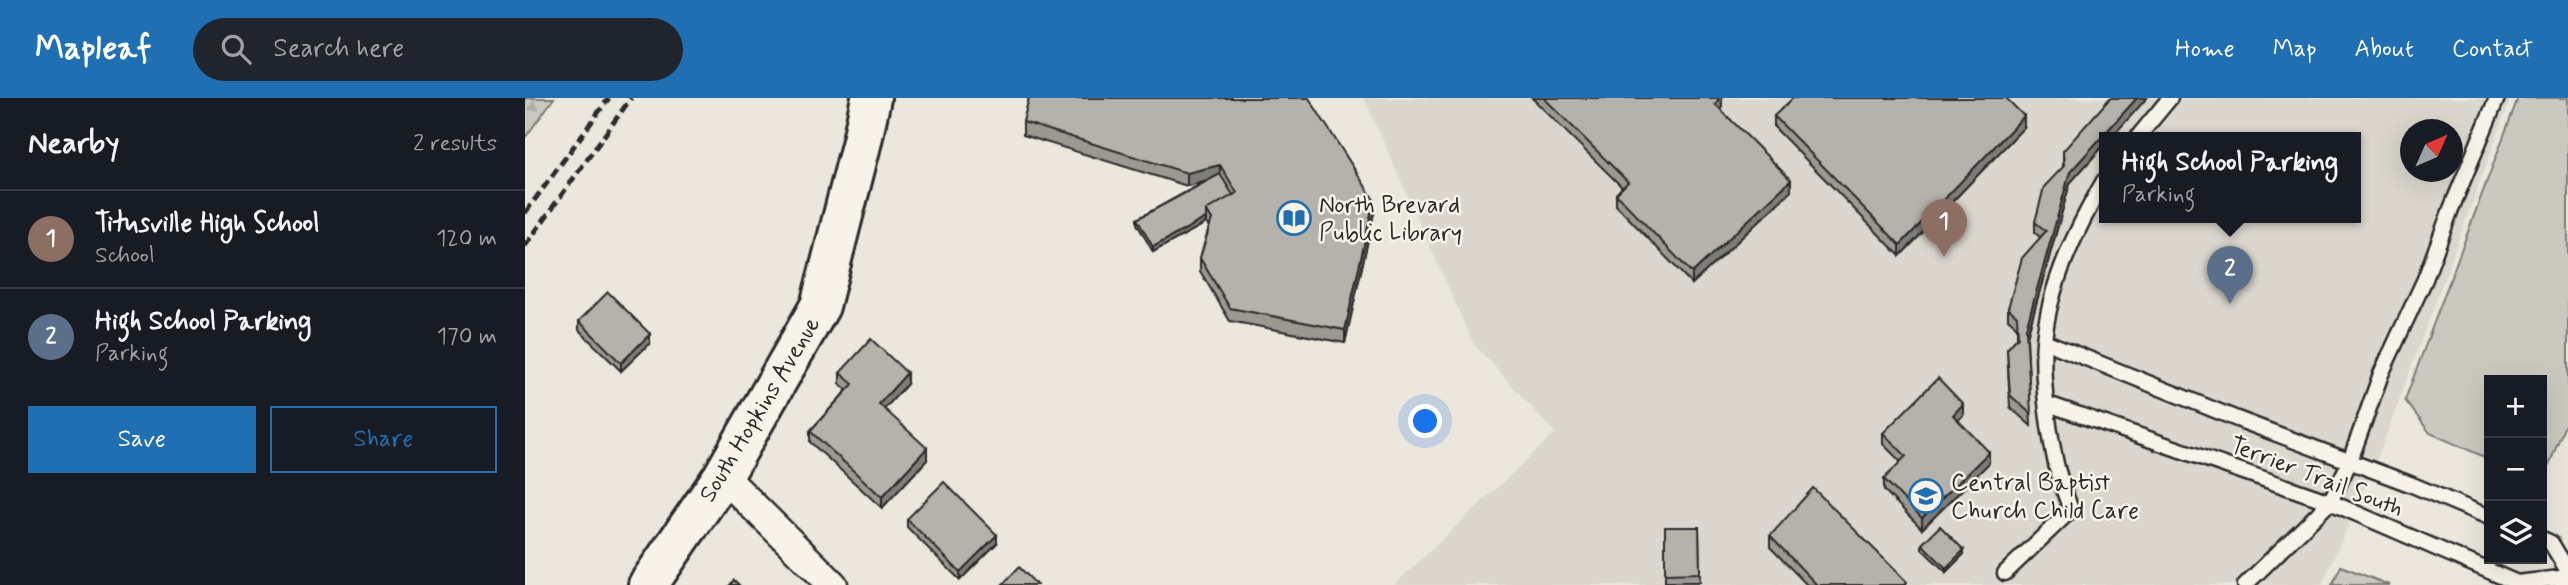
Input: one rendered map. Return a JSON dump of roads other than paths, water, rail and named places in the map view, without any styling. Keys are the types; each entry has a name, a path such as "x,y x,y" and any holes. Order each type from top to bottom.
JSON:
{"street":[{"name":"South Hopkins Avenue","path":"648,585 723,476 820,306 871,98"},
{"path":"723,476 833,585"}],"lane":[{"path":"2142,132 2171,98"},
{"path":"2245,585 2330,502 2350,461 2381,374 2425,279 2497,98"},
{"path":"2005,573 2071,510 2055,460 2044,341 2053,296 2068,254 2080,223 2099,190"},
{"name":"Terrier Trail South","path":"2044,341 2484,515"},
{"name":"Terrier Trail South","path":"2048,404 2330,502 2517,583 2568,577"},
{"path":"2547,542 2551,543 2568,571"}],"railway":[{"path":"525,213 609,98"},
{"path":"525,246 631,98"}],"place":[{"name":"North Brevard Public Library","path":"1294,218"},
{"name":"Titusville High School","path":"1944,257"},
{"name":"High School Parking","path":"2230,304"},
{"name":"Central Baptist Church Child Care","path":"1926,496"}]}
